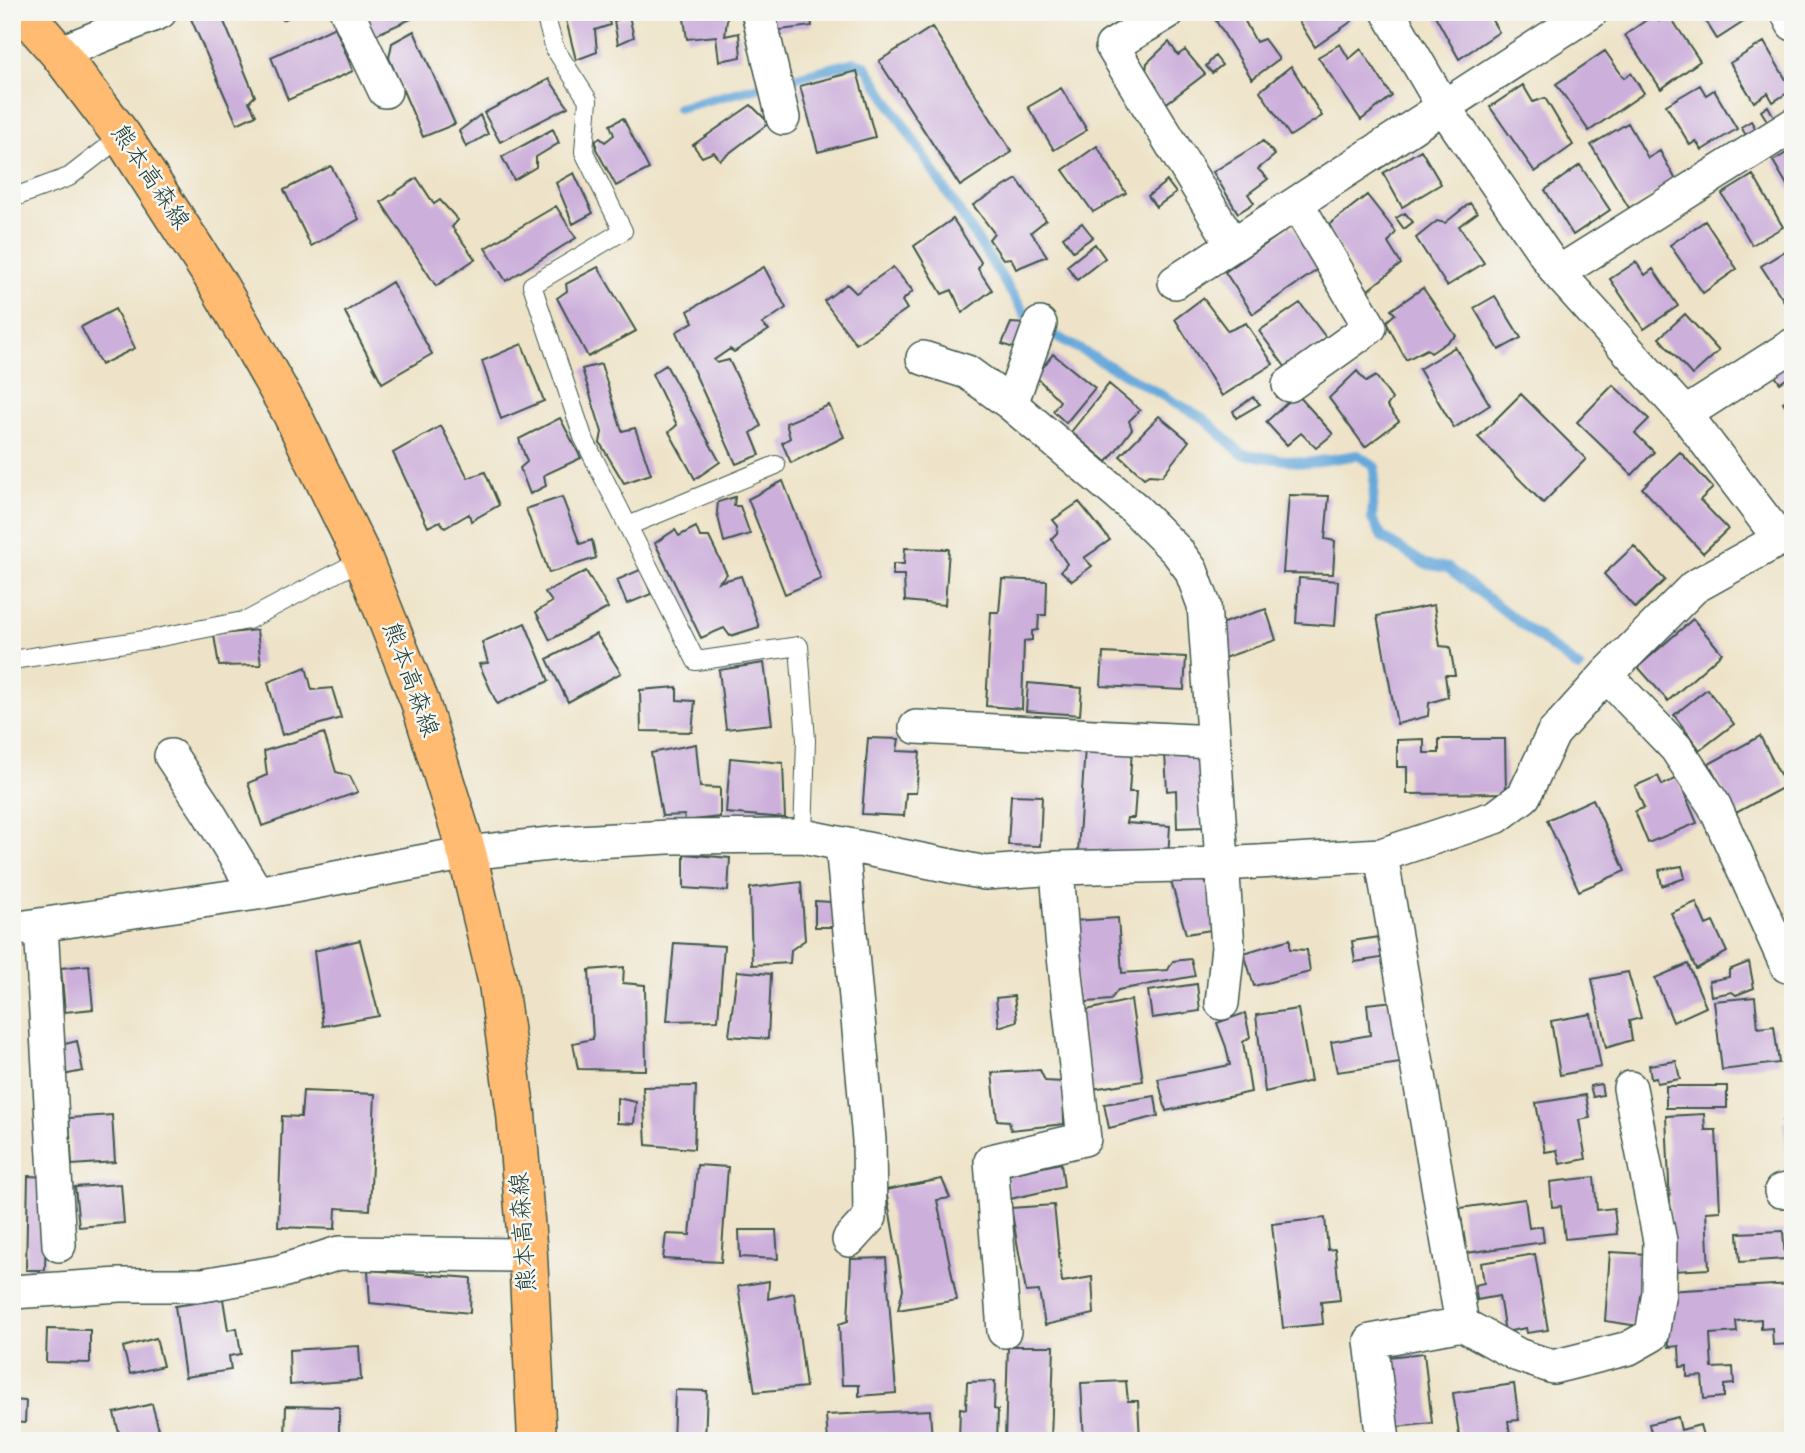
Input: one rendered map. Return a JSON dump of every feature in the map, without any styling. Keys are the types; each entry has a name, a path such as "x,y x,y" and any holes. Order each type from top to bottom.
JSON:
{"main road":[{"name":"熊本高森線","path":"41,27 122,136 217,283 290,412 363,559 420,702 467,853 498,984 516,1114 528,1255 537,1441"}],"street":[{"path":"41,27 160,12"},
{"path":"347,12 384,91"},
{"path":"758,12 783,118"},
{"path":"1168,12 1112,46 1233,245"},
{"path":"59,1245 27,927 257,893 467,853 559,844 668,838 803,836 985,873 1381,855 1496,817 1524,796 1553,734 1606,675 1694,587 1786,537 1685,414 1558,273 1443,106 1388,12"},
{"path":"1175,282 1591,12"},
{"path":"1787,12 1793,24"},
{"path":"1558,273 1793,125"},
{"path":"1289,385 1370,327 1297,204"},
{"path":"1011,404 1040,324"},
{"path":"1685,414 1793,345"},
{"path":"923,358 967,372 1011,404 1133,508 1177,551 1191,570 1204,605 1228,947 1222,1003"},
{"path":"1606,675 1676,748 1714,805 1787,966"},
{"path":"916,727 1213,742"},
{"path":"171,756 208,810 257,893"},
{"path":"842,844 869,1140 870,1217 849,1240"},
{"path":"1381,855 1462,1324"},
{"path":"1004,1331 991,1161 1084,1139 1057,868"},
{"path":"1382,1441 1371,1341 1462,1324 1518,1355 1553,1367 1629,1348 1652,1335 1659,1292 1660,1241 1630,1088"},
{"path":"12,1292 120,1285 203,1285 279,1272 339,1253 528,1255"}],"lane":[{"path":"544,12 555,49 588,100 584,152 623,231 532,285 583,437 696,662 799,646 806,740 803,836"},
{"path":"12,198 69,177 122,136"},
{"path":"628,526 776,465"},
{"path":"12,660 248,621 363,559"}],"building":[{"path":"220,12 255,96 249,102 256,115 237,124 191,19"},
{"path":"280,12 301,12 283,20"},
{"path":"363,12 409,12 411,19 373,36"},
{"path":"564,12 607,12 610,25 595,30 597,52 576,60"},
{"path":"683,12 728,12 725,36 739,33 741,57 719,61 716,36 687,39"},
{"path":"771,12 810,12 812,26 772,31"},
{"path":"1102,12 1125,12 1107,22"},
{"path":"1230,12 1240,12 1256,42 1264,39 1279,59 1252,79 1216,21"},
{"path":"1293,12 1346,12 1352,21 1315,47"},
{"path":"1433,12 1487,12 1499,32 1459,59"},
{"path":"1700,12 1755,12 1756,14 1717,39"},
{"path":"1655,14 1659,21 1669,15 1700,61 1661,89 1625,35"},
{"path":"629,16 634,37 618,44 614,21"},
{"path":"335,27 353,71 288,100 271,57"},
{"path":"932,27 1012,152 960,186 879,61"},
{"path":"414,31 455,124 423,137 389,58 392,43"},
{"path":"1169,42 1178,55 1185,50 1205,74 1164,105 1145,78 1147,63"},
{"path":"1764,42 1792,90 1773,102 1768,93 1754,102 1730,63"},
{"path":"1340,44 1349,59 1361,49 1392,96 1361,120 1318,57"},
{"path":"1605,51 1624,78 1631,73 1644,93 1589,131 1556,84"},
{"path":"1215,56 1222,65 1212,73 1206,66"},
{"path":"1291,66 1322,116 1290,136 1260,91"},
{"path":"857,71 875,137 818,152 800,86"},
{"path":"549,79 568,107 500,142 484,113"},
{"path":"1523,85 1533,102 1545,98 1573,145 1535,172 1490,107"},
{"path":"1700,85 1706,95 1714,90 1737,129 1702,150 1696,141 1690,145 1666,105"},
{"path":"1061,88 1087,130 1054,150 1028,107"},
{"path":"751,105 769,123 720,160 714,152 702,157 693,145"},
{"path":"1768,106 1774,117 1768,122 1761,111"},
{"path":"480,115 488,134 466,147 459,131"},
{"path":"623,118 649,169 616,186 596,149 596,140 600,138 605,142 614,135 610,125"},
{"path":"1751,121 1757,131 1747,137 1741,127"},
{"path":"1628,123 1648,158 1660,151 1676,180 1629,208 1591,145"},
{"path":"553,129 559,143 536,157 536,167 514,180 502,157"},
{"path":"1263,141 1275,155 1258,169 1268,179 1248,194 1254,203 1238,213 1213,172"},
{"path":"1097,146 1126,193 1093,212 1063,170"},
{"path":"1793,149 1793,195 1773,161"},
{"path":"1421,150 1441,184 1402,207 1383,173"},
{"path":"1580,165 1610,210 1573,235 1545,190"},
{"path":"331,166 359,219 311,246 284,190"},
{"path":"574,173 593,213 573,224 556,183"},
{"path":"1753,175 1783,227 1752,245 1722,194"},
{"path":"417,178 434,204 440,200 458,220 452,227 475,259 436,286 381,202"},
{"path":"1017,179 1046,220 1031,232 1047,256 1016,269 1011,258 1003,259 989,239 994,233 973,205"},
{"path":"1167,181 1176,193 1156,207 1148,196"},
{"path":"1367,195 1396,232 1388,243 1401,264 1368,290 1326,227"},
{"path":"1470,203 1477,213 1459,226 1484,263 1447,286 1416,238 1437,221 1445,223"},
{"path":"556,206 576,238 506,281 485,248"},
{"path":"1405,213 1413,222 1404,229 1396,218"},
{"path":"953,219 981,262 978,269 992,290 962,313 952,290 942,294 914,246"},
{"path":"1705,221 1737,269 1703,293 1670,245"},
{"path":"1082,223 1093,237 1073,251 1063,237"},
{"path":"1292,226 1320,268 1253,314 1225,272"},
{"path":"1095,244 1105,258 1077,280 1067,266"},
{"path":"1790,248 1793,252 1793,315 1761,266"},
{"path":"1636,262 1645,275 1653,269 1678,306 1644,329 1610,279"},
{"path":"598,267 636,331 588,357 557,298 567,291 566,284"},
{"path":"764,267 786,308 762,324 769,330 734,352 730,349 714,360 717,363 729,360 761,426 751,433 760,455 736,464 676,332 693,322 688,311"},
{"path":"893,267 913,291 902,301 907,309 856,344 824,301 847,284 856,293"},
{"path":"392,282 432,354 382,383 345,312"},
{"path":"1423,288 1456,336 1431,353 1427,349 1406,360 1386,322 1395,314 1391,310"},
{"path":"1495,296 1521,338 1499,350 1474,308"},
{"path":"1203,298 1228,331 1246,323 1273,364 1222,396 1175,319"},
{"path":"1300,303 1327,339 1289,372 1259,331"},
{"path":"115,309 135,348 101,365 81,327"},
{"path":"1685,314 1719,351 1692,375 1659,338"},
{"path":"1011,323 1025,324 1016,349 1002,344"},
{"path":"522,344 544,401 501,419 482,361"},
{"path":"1455,347 1490,405 1454,428 1419,369"},
{"path":"1053,354 1095,388 1066,423 1053,411 1060,401 1036,377"},
{"path":"1793,359 1793,374 1780,383 1773,373"},
{"path":"601,364 622,431 635,428 651,474 624,483 600,443 602,432 582,369"},
{"path":"666,365 720,462 695,479 669,432 677,425 652,374"},
{"path":"1357,371 1366,382 1376,376 1392,399 1387,406 1399,421 1365,447 1329,398"},
{"path":"1109,384 1140,410 1129,421 1132,429 1107,462 1071,432"},
{"path":"1793,384 1793,417 1783,402 1792,396 1788,388"},
{"path":"1613,385 1649,419 1635,433 1654,452 1632,475 1577,422"},
{"path":"1297,394 1333,434 1316,448 1301,433 1287,445 1266,422"},
{"path":"1521,394 1586,459 1543,503 1478,437"},
{"path":"1253,397 1260,404 1236,418 1233,411"},
{"path":"829,405 844,437 791,463 782,443 790,438 786,423"},
{"path":"1159,416 1189,441 1162,476 1149,475 1144,478 1120,456"},
{"path":"560,418 581,458 544,475 546,486 530,494 520,468 527,462 519,439"},
{"path":"441,426 468,478 485,472 499,505 471,521 469,514 445,528 440,521 428,527 393,453"},
{"path":"1680,452 1713,488 1700,500 1728,529 1703,553 1642,488"},
{"path":"783,481 821,579 785,594 748,499"},
{"path":"1289,495 1329,496 1325,539 1335,541 1333,574 1283,573"},
{"path":"562,497 580,544 592,540 596,558 549,573 526,509"},
{"path":"735,497 734,506 740,506 750,534 724,542 717,512 718,502"},
{"path":"1079,502 1110,540 1084,558 1092,566 1072,581 1061,571 1067,564 1051,539 1057,533 1058,526 1053,520"},
{"path":"696,527 700,537 709,537 727,574 719,582 741,576 759,627 730,636 724,628 701,638 655,543 675,530 679,536"},
{"path":"1634,546 1665,580 1635,608 1604,574"},
{"path":"905,548 949,549 945,605 905,601 904,575 893,575 893,564 904,564"},
{"path":"642,569 651,594 627,604 617,580"},
{"path":"586,571 608,608 550,640 536,612 552,602 545,592"},
{"path":"1299,578 1338,581 1335,626 1296,623"},
{"path":"1002,579 1047,581 1046,615 1039,615 1038,630 1032,631 1032,640 1024,641 1022,709 986,706 991,612 999,612"},
{"path":"1434,605 1440,646 1450,647 1455,675 1445,675 1448,697 1429,703 1428,716 1397,724 1377,616"},
{"path":"1266,609 1276,640 1224,658 1214,626"},
{"path":"1693,619 1722,653 1668,701 1638,667"},
{"path":"525,623 549,681 497,704 479,664 488,663 482,642"},
{"path":"257,630 261,665 219,666 214,635"},
{"path":"596,634 621,673 568,702 547,659"},
{"path":"1103,653 1186,657 1184,690 1101,686"},
{"path":"764,663 772,724 726,729 719,670"},
{"path":"306,667 312,690 332,688 341,718 282,735 268,682"},
{"path":"1028,683 1082,688 1080,715 1026,711"},
{"path":"677,687 677,700 695,701 692,732 641,731 640,690"},
{"path":"1707,689 1734,724 1700,750 1674,715"},
{"path":"324,733 336,772 350,776 358,792 262,826 248,783 267,775 264,751"},
{"path":"1760,736 1786,786 1736,813 1709,764"},
{"path":"868,738 899,739 897,751 920,752 916,793 906,793 904,816 862,814"},
{"path":"1424,739 1424,753 1439,753 1439,739 1505,739 1506,793 1407,794 1407,767 1397,767 1397,740"},
{"path":"696,744 700,787 720,788 720,817 684,821 685,815 662,816 651,753"},
{"path":"1085,747 1132,750 1129,792 1136,792 1134,818 1127,818 1126,823 1170,826 1168,857 1078,852"},
{"path":"1201,752 1204,827 1177,828 1176,790 1167,791 1165,753"},
{"path":"730,758 783,763 785,818 726,813"},
{"path":"1658,776 1662,785 1678,778 1697,823 1648,843 1635,811 1644,808 1635,786"},
{"path":"1011,795 1042,796 1040,846 1008,845"},
{"path":"1593,799 1625,871 1579,891 1547,820"},
{"path":"684,854 730,858 728,891 684,888"},
{"path":"1682,866 1685,878 1662,886 1659,870"},
{"path":"1203,871 1217,929 1186,934 1170,878"},
{"path":"801,882 805,940 791,950 790,963 752,965 750,888"},
{"path":"815,901 831,902 835,927 815,927"},
{"path":"1696,902 1706,925 1713,922 1727,952 1696,969 1671,913"},
{"path":"1118,918 1122,973 1168,970 1173,961 1191,959 1195,976 1118,990 1110,1000 1077,1003 1073,921"},
{"path":"1380,937 1381,958 1355,962 1352,941"},
{"path":"1290,939 1290,949 1307,950 1310,972 1254,986 1244,953"},
{"path":"360,940 379,1016 323,1026 314,951"},
{"path":"674,943 724,946 718,1020 667,1021"},
{"path":"1749,962 1754,988 1736,995 1732,992 1711,996 1709,981 1729,977 1729,970"},
{"path":"1688,964 1706,1007 1673,1022 1655,978"},
{"path":"89,965 93,1009 65,1012 61,968"},
{"path":"624,967 623,983 645,985 646,1070 578,1069 573,1043 593,1039 589,970"},
{"path":"737,971 771,974 768,1039 729,1036"},
{"path":"1628,972 1641,1018 1629,1021 1632,1040 1606,1048 1592,979"},
{"path":"1197,984 1200,1011 1152,1018 1148,991"},
{"path":"1014,996 1017,1021 999,1027 996,998"},
{"path":"1755,997 1758,1028 1774,1026 1779,1063 1722,1070 1714,1001"},
{"path":"1131,1000 1143,1081 1092,1089 1078,1012"},
{"path":"1394,1001 1401,1063 1337,1072 1331,1042 1370,1035 1367,1004"},
{"path":"1298,1009 1311,1081 1265,1092 1256,1015"},
{"path":"1245,1013 1250,1037 1243,1042 1251,1092 1166,1111 1158,1079 1230,1065 1217,1023"},
{"path":"1591,1014 1601,1067 1560,1075 1551,1021"},
{"path":"77,1041 83,1071 63,1075 57,1046"},
{"path":"1676,1061 1680,1079 1657,1083 1656,1078 1651,1079 1649,1065"},
{"path":"1040,1070 1045,1081 1063,1082 1064,1124 1011,1130 1009,1121 997,1120 992,1073"},
{"path":"1601,1084 1603,1095 1593,1097 1590,1086"},
{"path":"696,1086 694,1149 646,1145 643,1087"},
{"path":"1666,1086 1727,1086 1727,1108 1666,1108"},
{"path":"303,1091 375,1094 370,1210 336,1208 335,1229 278,1227 282,1116 301,1117"},
{"path":"1586,1095 1590,1118 1579,1120 1586,1159 1560,1164 1557,1150 1545,1152 1536,1103"},
{"path":"1155,1096 1158,1116 1109,1128 1104,1104"},
{"path":"617,1098 636,1102 634,1124 617,1123"},
{"path":"1704,1114 1705,1130 1716,1130 1720,1211 1706,1212 1709,1269 1673,1271 1666,1116"},
{"path":"112,1115 115,1162 72,1165 69,1118"},
{"path":"1793,1120 1793,1172 1790,1173 1783,1121"},
{"path":"1061,1163 1064,1187 1010,1199 1006,1175"},
{"path":"697,1165 728,1167 721,1262 663,1259 666,1234 690,1235"},
{"path":"28,1176 47,1177 45,1270 26,1270"},
{"path":"1594,1177 1597,1210 1614,1208 1617,1234 1565,1239 1561,1206 1552,1207 1550,1182"},
{"path":"942,1179 950,1198 937,1200 957,1300 898,1310 903,1289 886,1190"},
{"path":"121,1184 124,1223 79,1227 75,1187"},
{"path":"1525,1199 1529,1228 1542,1226 1544,1242 1466,1253 1460,1208"},
{"path":"1054,1205 1062,1282 1092,1277 1094,1314 1045,1325 1039,1291 1026,1292 1011,1208"},
{"path":"1325,1218 1328,1250 1335,1249 1340,1300 1321,1302 1323,1324 1283,1328 1272,1224"},
{"path":"739,1230 776,1230 778,1259 740,1257"},
{"path":"1783,1231 1785,1259 1740,1262 1738,1233"},
{"path":"1610,1252 1647,1254 1639,1326 1605,1321"},
{"path":"1535,1254 1548,1330 1527,1333 1526,1328 1505,1332 1499,1296 1477,1300 1475,1285 1484,1283 1481,1263"},
{"path":"886,1258 896,1393 859,1396 859,1385 842,1385 839,1324 848,1321 851,1259"},
{"path":"368,1270 471,1278 470,1313 370,1303"},
{"path":"769,1281 768,1299 794,1293 806,1387 755,1392 738,1286"},
{"path":"1793,1284 1793,1344 1773,1345 1772,1328 1761,1329 1761,1319 1736,1321 1737,1332 1710,1334 1712,1368 1733,1367 1734,1384 1724,1385 1724,1397 1704,1399 1702,1376 1687,1377 1687,1366 1680,1367 1679,1346 1669,1347 1665,1291"},
{"path":"223,1299 228,1330 237,1328 241,1354 229,1356 231,1370 185,1377 175,1306"},
{"path":"47,1329 90,1330 90,1363 46,1362"},
{"path":"156,1338 163,1366 130,1374 123,1347"},
{"path":"359,1346 361,1380 290,1385 289,1350"},
{"path":"1008,1346 1054,1346 1051,1441 1005,1441"},
{"path":"1424,1353 1432,1423 1396,1427 1388,1357"},
{"path":"995,1381 997,1441 959,1441 960,1408 966,1409 967,1382"},
{"path":"1126,1381 1128,1401 1138,1401 1140,1441 1084,1441 1081,1383"},
{"path":"1514,1384 1519,1420 1508,1421 1511,1441 1460,1441 1453,1393"},
{"path":"675,1390 707,1391 705,1441 673,1441"},
{"path":"12,1400 26,1401 25,1423 12,1422"},
{"path":"152,1404 162,1441 121,1441 114,1413"},
{"path":"286,1406 339,1407 339,1441 285,1441"},
{"path":"930,1410 932,1441 828,1441 826,1415"},
{"path":"1678,1417 1681,1430 1700,1425 1704,1439 1714,1437 1715,1441 1653,1441 1649,1424"}],"waterway":[{"path":"678,108 854,62 865,65 1027,317 1203,418 1242,454 1306,463 1358,455 1375,467 1372,519 1382,537 1425,564 1448,568 1579,668"}]}
